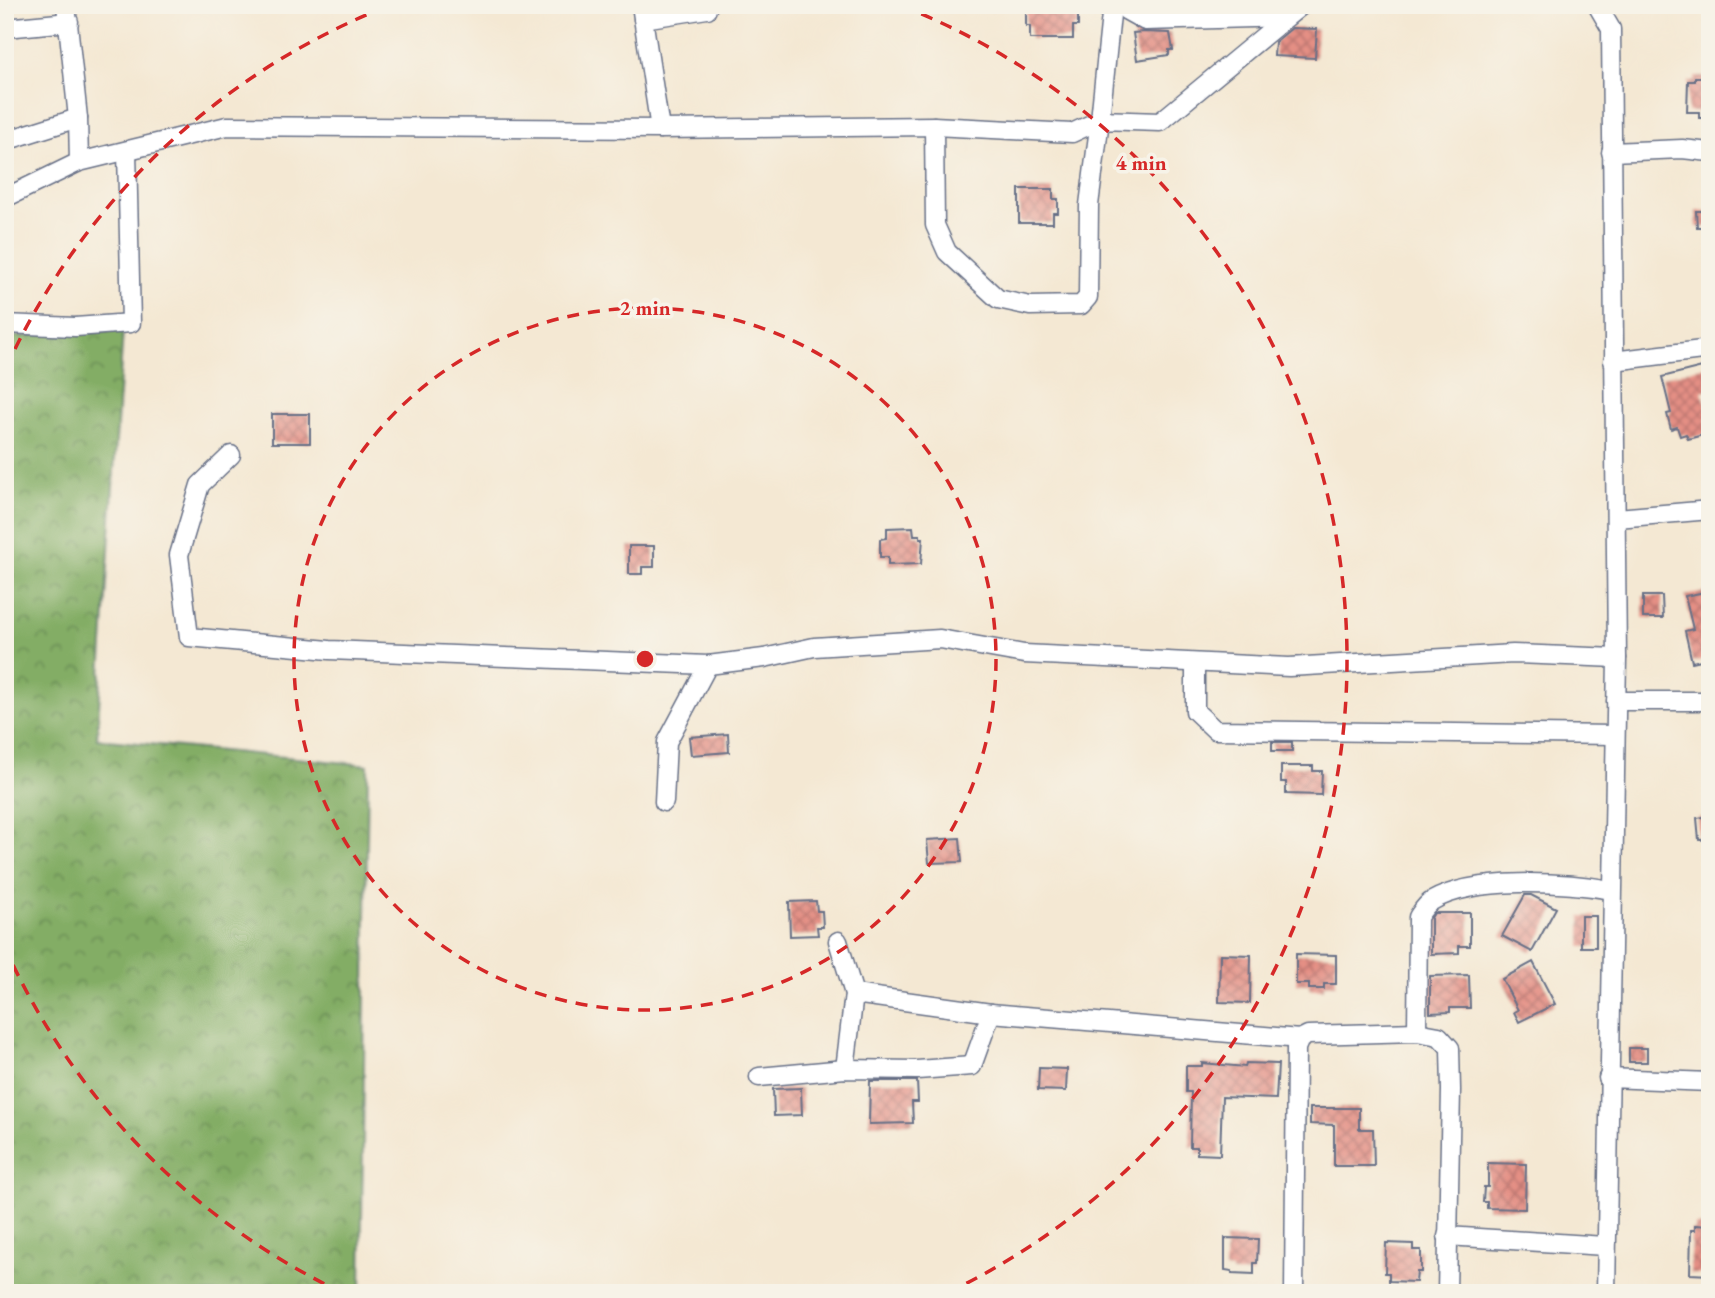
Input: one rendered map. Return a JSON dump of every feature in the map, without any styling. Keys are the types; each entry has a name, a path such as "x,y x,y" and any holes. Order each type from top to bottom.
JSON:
{"street":[{"path":"660,129 642,12 707,9 708,5"},
{"path":"934,126 935,225 947,252 998,299 1030,306 1080,306 1088,298 1089,205 1112,5"},
{"path":"1126,5 1127,11 1145,20 1287,17"},
{"path":"5,198 79,162 227,126 660,129 934,126 1072,133 1100,120 1160,122 1303,5"},
{"path":"1597,5 1611,29"},
{"path":"1606,1293 1617,658 1611,5"},
{"path":"5,28 68,14 78,118 79,162"},
{"path":"5,141 78,118"},
{"path":"1611,152 1682,149 1710,152"},
{"path":"5,324 75,327 131,323 127,151"},
{"path":"1613,361 1710,349"},
{"path":"231,456 200,485 179,555 190,637 329,650 708,665 814,648 940,639 1024,654 1289,667 1513,654 1617,658"},
{"path":"1617,518 1710,510"},
{"path":"1195,663 1195,711 1215,730 1615,735"},
{"path":"664,802 667,742 708,665"},
{"path":"1616,701 1710,701"},
{"path":"1417,1032 1418,917 1429,902 1450,892 1480,886 1572,883 1612,890"},
{"path":"838,941 854,994 845,1069"},
{"path":"854,994 991,1013 1300,1039 1308,1035 1417,1032 1439,1036 1450,1048 1447,1293"},
{"path":"759,1077 845,1069 917,1070 972,1066 991,1013"},
{"path":"1294,1293 1296,1048 1300,1039"},
{"path":"1608,1078 1710,1082"},
{"path":"1447,1236 1605,1246"}],"green space":[{"path":"123,330 97,739 368,765 361,1293 5,1293 5,337"}],"building":[{"path":"1026,6 1078,6 1078,26 1073,26 1073,39 1030,39 1030,26 1026,26"},
{"path":"1292,28 1317,29 1315,58 1274,56 1275,42"},
{"path":"1133,33 1170,33 1173,50 1169,50 1169,55 1137,60"},
{"path":"1695,77 1710,77 1710,118 1699,118 1699,112 1687,112 1688,81 1695,81"},
{"path":"1019,189 1053,189 1053,199 1058,199 1058,213 1053,213 1053,223 1019,223"},
{"path":"1696,211 1710,211 1710,227 1697,227"},
{"path":"1710,365 1710,389 1702,391 1710,418 1706,419 1710,433 1688,439 1686,434 1680,436 1677,427 1671,429 1667,414 1671,413 1662,377"},
{"path":"272,414 310,414 310,443 272,443"},
{"path":"913,527 914,535 923,538 921,564 888,565 888,557 880,557 880,539 887,538 887,528"},
{"path":"629,546 654,546 654,567 642,567 642,574 629,574"},
{"path":"1710,591 1710,658 1692,662 1685,631 1693,629 1685,596"},
{"path":"1643,596 1662,596 1663,618 1643,618"},
{"path":"728,734 729,752 691,755 689,737"},
{"path":"1272,742 1292,742 1292,751 1272,751"},
{"path":"1281,766 1313,766 1313,771 1322,771 1321,795 1286,794 1286,782 1281,782"},
{"path":"1710,816 1710,839 1699,840 1697,818"},
{"path":"960,838 962,862 929,863 927,840"},
{"path":"1525,895 1531,895 1556,908 1532,952 1502,936"},
{"path":"816,901 817,911 822,911 823,927 817,927 818,935 790,936 789,902"},
{"path":"1434,913 1470,913 1470,946 1459,946 1459,953 1431,954 1431,918"},
{"path":"1581,916 1596,916 1596,947 1581,947"},
{"path":"1220,954 1251,955 1250,1003 1219,1002"},
{"path":"1296,954 1336,955 1336,984 1324,984 1324,989 1309,989 1309,984 1296,984"},
{"path":"1533,962 1555,1004 1519,1022 1514,1012 1518,1010 1502,979"},
{"path":"1469,975 1470,1008 1450,1008 1450,1012 1430,1013 1430,976"},
{"path":"1629,1048 1647,1048 1647,1062 1629,1062"},
{"path":"1202,1063 1245,1067 1246,1063 1278,1064 1276,1099 1222,1097 1220,1155 1197,1154 1197,1147 1190,1147 1191,1092 1186,1092 1186,1066 1202,1066"},
{"path":"1039,1068 1067,1069 1066,1091 1038,1090"},
{"path":"870,1081 917,1081 918,1102 912,1102 913,1123 869,1124"},
{"path":"801,1088 802,1115 774,1116 773,1089"},
{"path":"1310,1108 1359,1108 1359,1129 1373,1129 1374,1166 1334,1166 1334,1125 1310,1124"},
{"path":"1488,1163 1526,1164 1525,1209 1487,1208 1487,1202 1483,1202 1484,1187 1488,1187"},
{"path":"1695,1225 1710,1226 1710,1275 1690,1274 1691,1230 1695,1230"},
{"path":"1225,1238 1258,1239 1254,1274 1225,1270"},
{"path":"1386,1243 1413,1244 1413,1250 1421,1250 1421,1272 1417,1272 1416,1282 1389,1281 1389,1273 1385,1273"}]}
